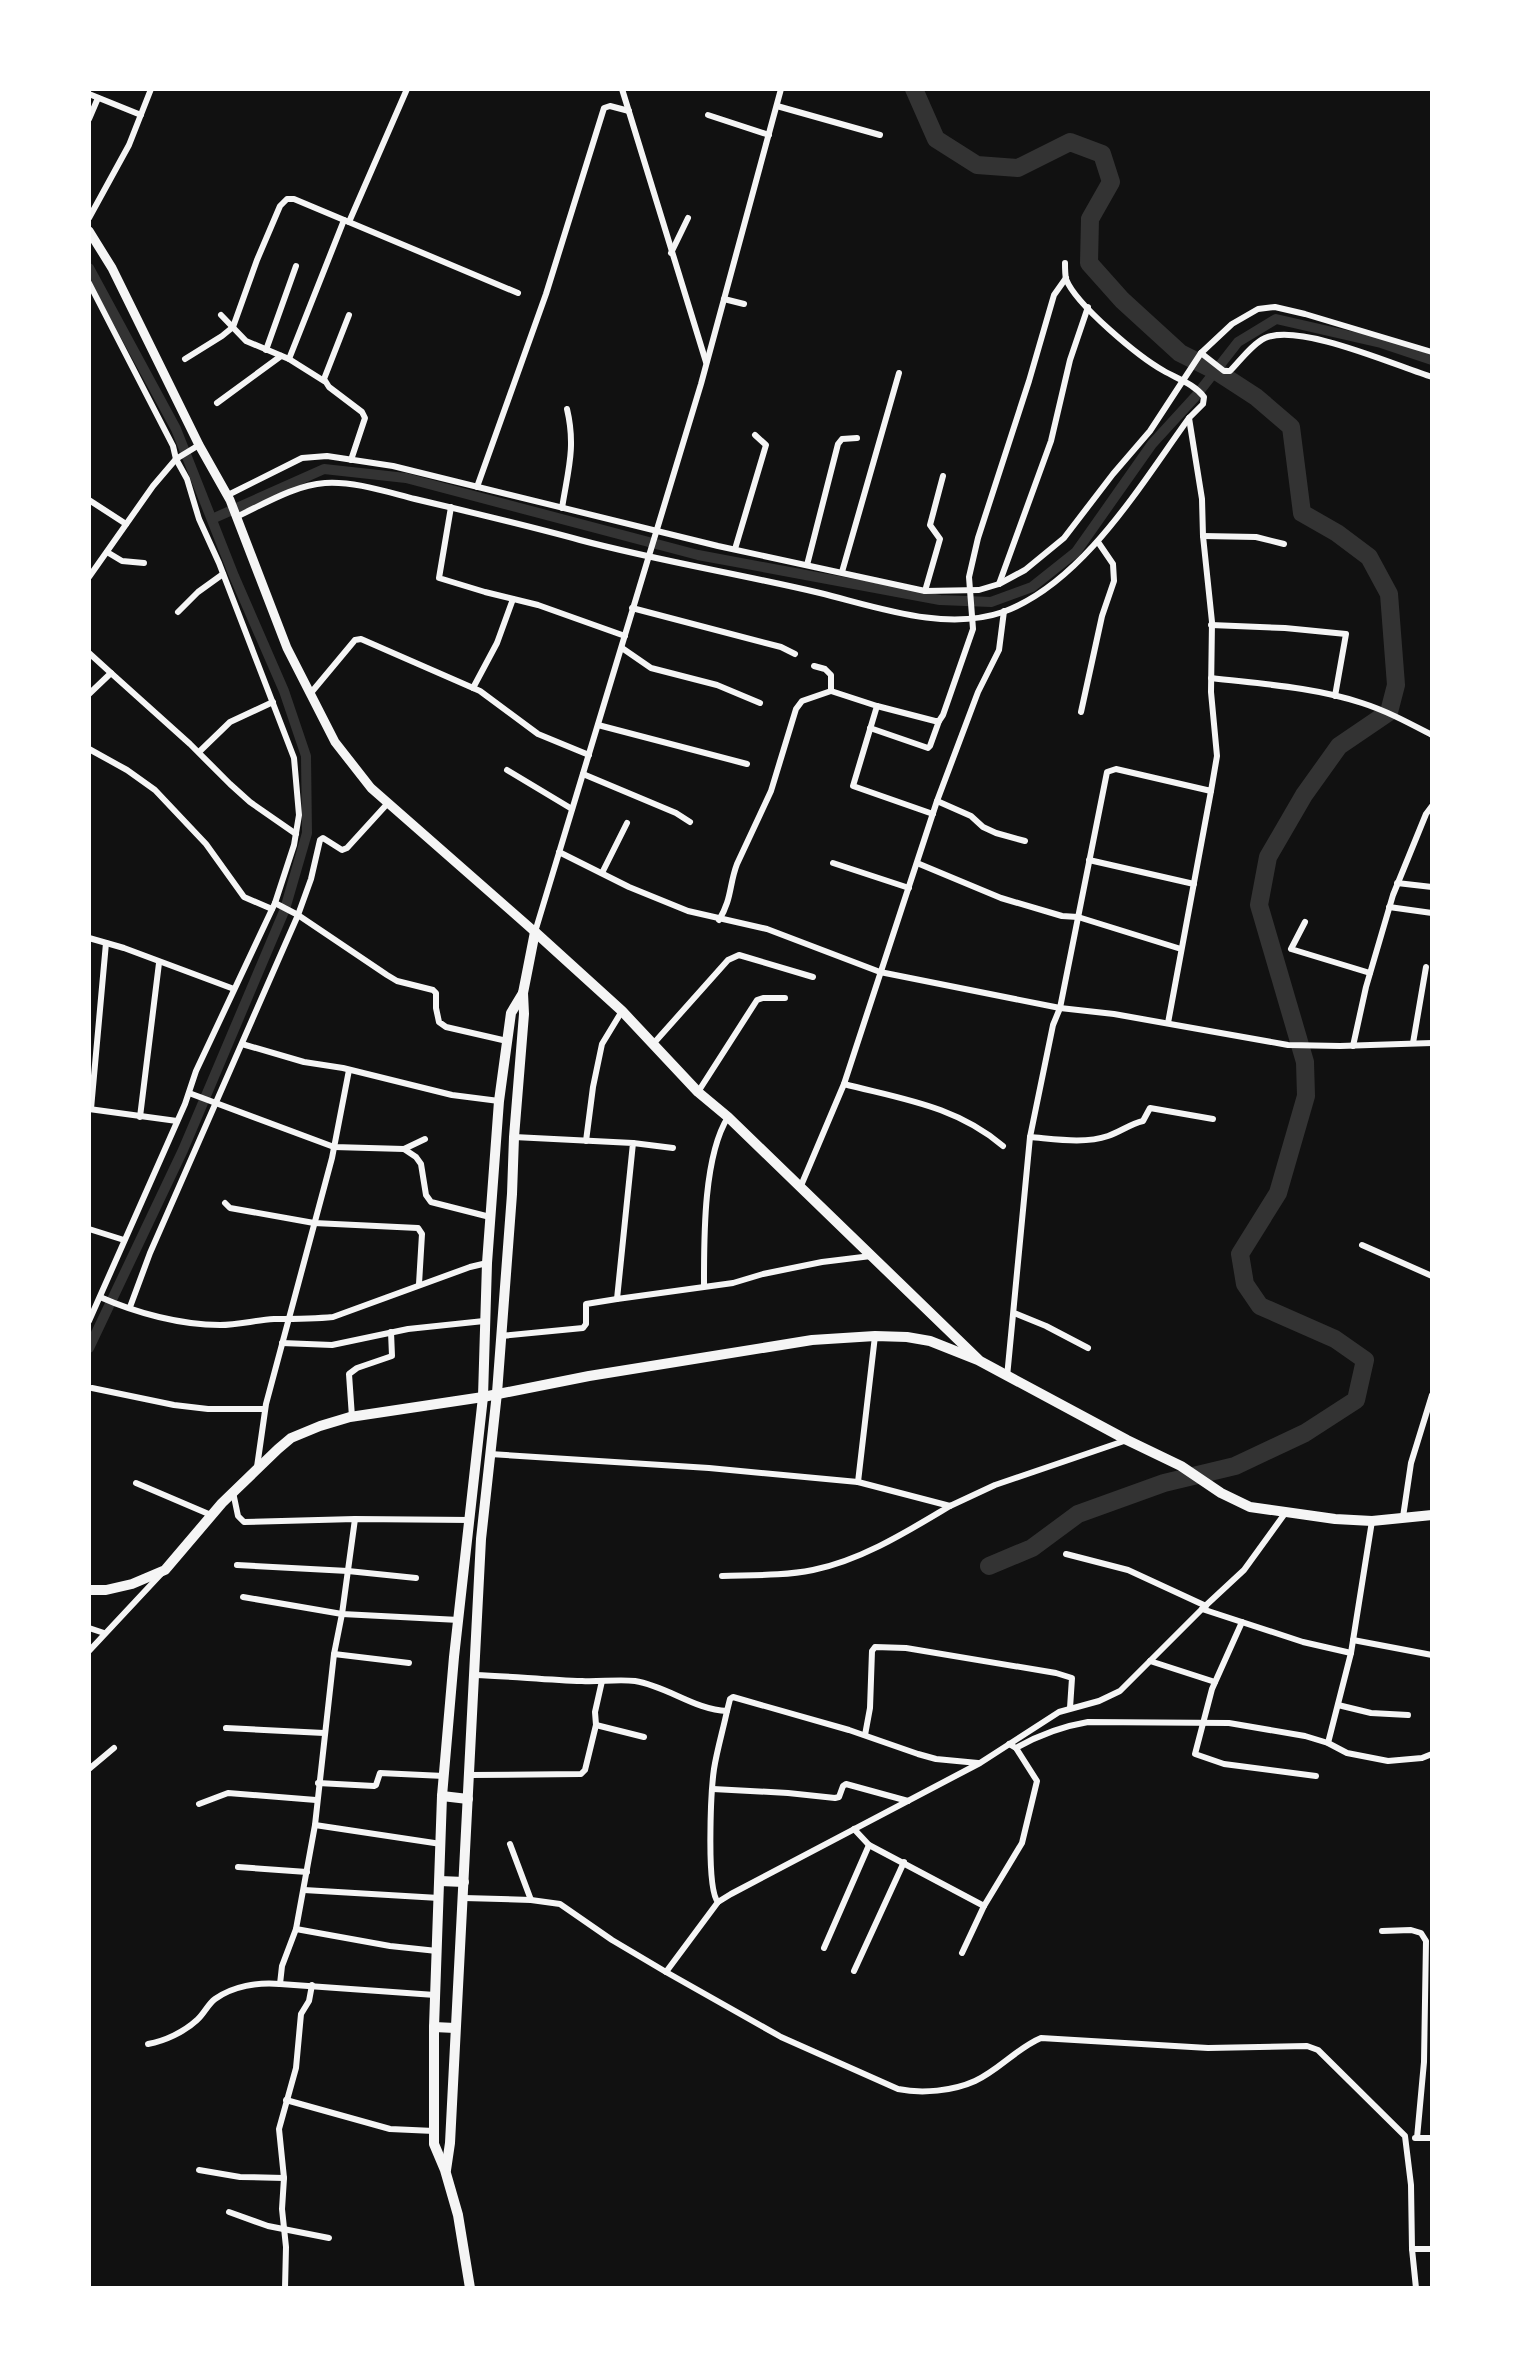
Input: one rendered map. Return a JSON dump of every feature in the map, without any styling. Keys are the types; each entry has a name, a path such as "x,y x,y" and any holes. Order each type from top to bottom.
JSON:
{"main road":[{"path":"89,231 118,279 196,448 229,498 287,648 310,695 335,742 371,788 622,1011 698,1092 728,1117 978,1360"},
{"path":"445,2170 450,2143 464,1898 481,1539 497,1393 512,1194 513,1137 524,1014 523,993 535,932"},
{"path":"470,2288 458,2216 445,2170 434,2144 434,2027 442,1796 483,1397 487,1263 499,1101 511,1013 523,993"},
{"path":"89,1590 106,1590 132,1584 165,1570 211,1515 257,1469 291,1438 320,1426 352,1417 813,1340 874,1336 930,1341 978,1360 1181,1466 1221,1493 1250,1507 1335,1519 1372,1521 1432,1514"},
{"path":"442,1796 468,1798"},
{"path":"440,1881 464,1882"},
{"path":"434,2027 455,2028"}],"street":[{"path":"89,218 129,145 151,89"},
{"path":"289,359 347,221 407,89"},
{"path":"622,89 706,364"},
{"path":"535,932 657,533 781,89"},
{"path":"89,94 141,115"},
{"path":"89,118 98,98"},
{"path":"477,487 546,294 604,108 610,106 629,111"},
{"path":"777,106 880,135"},
{"path":"708,115 769,135"},
{"path":"185,359 233,327 257,260 284,201 294,200 518,293"},
{"path":"671,253 688,218"},
{"path":"236,516 310,484 329,483 451,507 899,612 941,618 971,617 1004,611 1049,585 1098,542 1189,418 1203,404 1203,394 1186,379 1163,371 1125,344 1088,307 1073,291 1066,278 1065,263"},
{"path":"266,350 296,266"},
{"path":"870,728 930,747 973,629 969,577 978,538 1054,295 1066,278"},
{"path":"89,283 173,446 187,479 198,519 294,758 299,815 276,906 196,1071 191,1093 124,1240 102,1298 91,1312 89,1321"},
{"path":"724,299 744,304"},
{"path":"999,584 1051,441 1070,360 1088,307"},
{"path":"229,498 302,458 327,456 393,466 657,533 925,591 969,593 999,584 1025,570 1064,538 1150,431 1199,355 1231,324 1258,309 1275,307 1432,352"},
{"path":"221,315 246,341 289,359 326,382"},
{"path":"349,315 324,375 329,387 362,412 365,418 351,460"},
{"path":"1199,355 1230,371 1263,339 1278,334 1310,336 1432,377"},
{"path":"217,402 281,356"},
{"path":"842,572 899,373"},
{"path":"562,508 573,452 568,408"},
{"path":"1168,1023 1217,756 1211,678 1211,625 1202,536 1202,499 1189,418"},
{"path":"736,549 766,445 755,435"},
{"path":"807,565 838,444 842,439 857,438"},
{"path":"89,577 126,524 178,458 196,448"},
{"path":"925,591 940,539 930,525 943,476"},
{"path":"89,499 126,524"},
{"path":"451,507 439,578 513,598 625,636"},
{"path":"1202,536 1256,537 1284,544"},
{"path":"1081,712 1102,616 1114,581 1113,564 1098,542"},
{"path":"107,552 117,559 144,563"},
{"path":"178,612 222,574"},
{"path":"473,688 497,643 513,598"},
{"path":"632,608 780,647 795,654"},
{"path":"800,1188 844,1084 937,801 978,692 999,650 1004,611"},
{"path":"1211,625 1346,634 1335,696"},
{"path":"310,695 355,640 361,639 473,688 538,734 589,755"},
{"path":"622,648 651,668 717,685 760,703"},
{"path":"89,653 250,802 296,834"},
{"path":"814,666 825,669 831,675 831,691"},
{"path":"89,694 111,673"},
{"path":"1211,678 1335,696 1373,707 1432,735"},
{"path":"719,919 731,897 737,864 771,791 796,709 802,701 831,691 877,706 939,721"},
{"path":"199,752 227,725 273,702"},
{"path":"877,706 853,786 933,814"},
{"path":"598,725 747,764"},
{"path":"89,749 127,770 155,790 206,844 244,897 296,914 397,981 433,990 436,992 439,1022 446,1027 507,1041"},
{"path":"1007,1377 1031,1138 1107,772 1116,769 1211,791"},
{"path":"507,770 572,809"},
{"path":"583,774 676,813 690,822"},
{"path":"937,801 971,816 990,830 1025,841"},
{"path":"129,1306 311,879 321,838 342,850 347,849 388,803"},
{"path":"1353,1046 1370,973 1397,883 1426,814 1432,806"},
{"path":"601,873 627,823"},
{"path":"559,852 688,911 767,929 880,972 1060,1008 1168,1023 1288,1045 1432,1043"},
{"path":"1089,860 1194,884"},
{"path":"833,863 909,888"},
{"path":"917,863 1001,898 1062,916 1078,917 1181,949"},
{"path":"1397,883 1432,887"},
{"path":"1390,906 1432,913"},
{"path":"1305,922 1291,948 1370,973"},
{"path":"89,938 234,989"},
{"path":"106,943 90,1109 177,1121"},
{"path":"654,1043 728,960 739,955 813,977"},
{"path":"140,1117 159,963"},
{"path":"1413,1043 1426,967"},
{"path":"698,1092 757,1000 785,998"},
{"path":"586,1141 602,1044 622,1011"},
{"path":"242,1044 304,1062 452,1095 499,1101"},
{"path":"257,1469 265,1409 334,1147 349,1070"},
{"path":"844,1084 947,1111 974,1123 1003,1146"},
{"path":"191,1093 334,1147 404,1149 425,1139"},
{"path":"1031,1138 1076,1140 1106,1137 1143,1121 1150,1108 1213,1119"},
{"path":"704,1286 707,1199 714,1157 722,1126 728,1117"},
{"path":"513,1137 633,1143 673,1148"},
{"path":"617,1299 633,1143"},
{"path":"404,1149 421,1164 426,1195 431,1202 490,1217"},
{"path":"225,1203 230,1208 314,1223 418,1228 422,1234 419,1284"},
{"path":"89,1228 124,1240"},
{"path":"1362,1245 1432,1276"},
{"path":"501,1336 583,1328 586,1324 586,1304 733,1283 822,1262 873,1256"},
{"path":"102,1298 197,1324 239,1324 271,1319 333,1317 419,1284 487,1263"},
{"path":"1014,1313 1046,1326 1088,1349"},
{"path":"282,1343 332,1345 391,1332 484,1321"},
{"path":"352,1417 349,1374 357,1368 392,1356 391,1332"},
{"path":"858,1482 874,1336"},
{"path":"92,1388 174,1405 208,1409 265,1409"},
{"path":"1403,1517 1412,1463 1432,1395"},
{"path":"722,1576 787,1574 816,1569 874,1547 995,1485 1127,1440"},
{"path":"490,1454 709,1468 858,1482 950,1506"},
{"path":"136,1483 211,1515"},
{"path":"233,1492 238,1516 244,1522 471,1520"},
{"path":"666,1972 718,1902 980,1763 1041,1723 1070,1708 1099,1701 1121,1691 1244,1570 1288,1511"},
{"path":"280,1984 282,1966 296,1929 315,1825 334,1654 355,1519"},
{"path":"1328,1743 1352,1653 1372,1521"},
{"path":"1066,1554 1128,1570 1204,1607 1242,1622 1303,1642 1352,1653"},
{"path":"237,1565 416,1578"},
{"path":"89,1650 165,1570"},
{"path":"243,1597 342,1614 459,1620"},
{"path":"1242,1622 1215,1682 1195,1752 1198,1757 1224,1764 1316,1776"},
{"path":"89,1628 104,1633"},
{"path":"1353,1640 1432,1654"},
{"path":"865,1735 870,1708 872,1651 875,1647 906,1648 1072,1678 1070,1708"},
{"path":"334,1654 409,1663"},
{"path":"1150,1661 1215,1682"},
{"path":"475,1675 634,1681 669,1691 711,1709 727,1711"},
{"path":"470,1775 581,1774 586,1770 602,1681"},
{"path":"718,1902 714,1895 710,1867 714,1768 730,1699 733,1697 865,1735 936,1759 980,1763"},
{"path":"1338,1705 1371,1713 1408,1715"},
{"path":"1016,1748 1055,1731 1088,1722 1205,1722 1268,1729 1328,1743 1347,1753 1388,1761 1422,1758 1432,1754"},
{"path":"1041,1723 1055,1731"},
{"path":"596,1725 644,1737"},
{"path":"226,1728 324,1733"},
{"path":"962,1953 984,1906 1022,1843 1035,1791 1036,1779 1016,1748 1009,1744"},
{"path":"89,1769 114,1748"},
{"path":"318,1783 370,1786 376,1785 380,1773 444,1776"},
{"path":"713,1789 835,1798 839,1797 846,1784 908,1801"},
{"path":"200,1804 228,1793 316,1800"},
{"path":"315,1825 441,1844"},
{"path":"854,1829 869,1844 984,1906"},
{"path":"510,1844 531,1900"},
{"path":"824,1948 869,1844"},
{"path":"854,1971 904,1862"},
{"path":"238,1867 307,1872"},
{"path":"304,1890 439,1898"},
{"path":"464,1898 531,1900 551,1902 567,1908 612,1940 781,2037 898,2089 911,2092 948,2088 975,2081 1029,2043 1041,2038 1196,2048 1307,2046 1327,2056 1406,2138 1416,2288"},
{"path":"296,1929 390,1946 437,1951"},
{"path":"1382,1931 1410,1930 1421,1933 1426,1941 1423,2080 1417,2138"},
{"path":"148,2044 161,2042 185,2029 199,2019 212,2001 221,1995 250,1985 312,1985 435,1995"},
{"path":"285,2288 284,2178 279,2129 297,2061 301,2014 309,2001 312,1985"},
{"path":"1423,2080 1432,2080"},
{"path":"286,2101 390,2129 434,2131"},
{"path":"1406,2138 1432,2138"},
{"path":"199,2170 240,2177 284,2178"},
{"path":"229,2212 283,2229 329,2238"},
{"path":"1412,2249 1432,2249"}],"waterway":[{"path":"914,89 936,139 977,165 1018,168 1070,142 1102,154 1111,182 1090,219 1089,263 1122,300 1180,353 1216,371 1256,397 1291,427 1302,513 1337,533 1369,557 1389,594 1396,685 1389,712 1339,746 1304,795 1268,857 1259,905 1305,1062 1306,1096 1278,1193 1240,1254 1245,1284 1260,1306 1335,1339 1365,1360 1356,1400 1305,1433 1235,1466 1164,1483 1078,1514 1032,1548 989,1566"},
{"path":"89,268 176,429 234,576 284,691 306,756 307,833 285,909 183,1150 89,1348"},
{"path":"212,519 324,469 406,478 698,555 940,600 991,602 1032,587 1076,552 1152,444 1195,397 1238,342 1276,319 1381,343 1432,360"}]}
